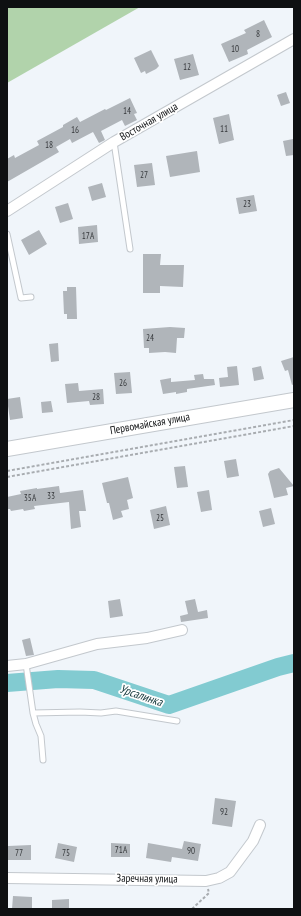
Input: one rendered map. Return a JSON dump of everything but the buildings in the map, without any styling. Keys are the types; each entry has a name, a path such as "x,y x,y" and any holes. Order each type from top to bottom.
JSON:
{"main road":[{"name":"Первомайская улица","path":"7,449 294,400"}],"street":[{"name":"Восточная улица","path":"7,211 114,142 294,39"},
{"path":"7,666 26,664 98,644 147,638 182,630"},
{"name":"Заречная улица","path":"7,878 206,880 219,878 230,872 253,842 260,825"}],"lane":[{"path":"114,142 130,249"},
{"path":"7,234 21,298 31,297"},
{"path":"26,664 33,713 41,736 43,760"},
{"path":"33,713 101,713 116,711 178,720"}],"path":[{"path":"7,471 294,420"},
{"path":"7,477 294,426"},
{"path":"192,909 209,892 206,880"}],"green space":[{"path":"7,7 140,7 7,83"}],"waterway":[{"name":"Урсалинка","path":"7,683 58,679 94,680 169,705 278,667 294,663"}]}
